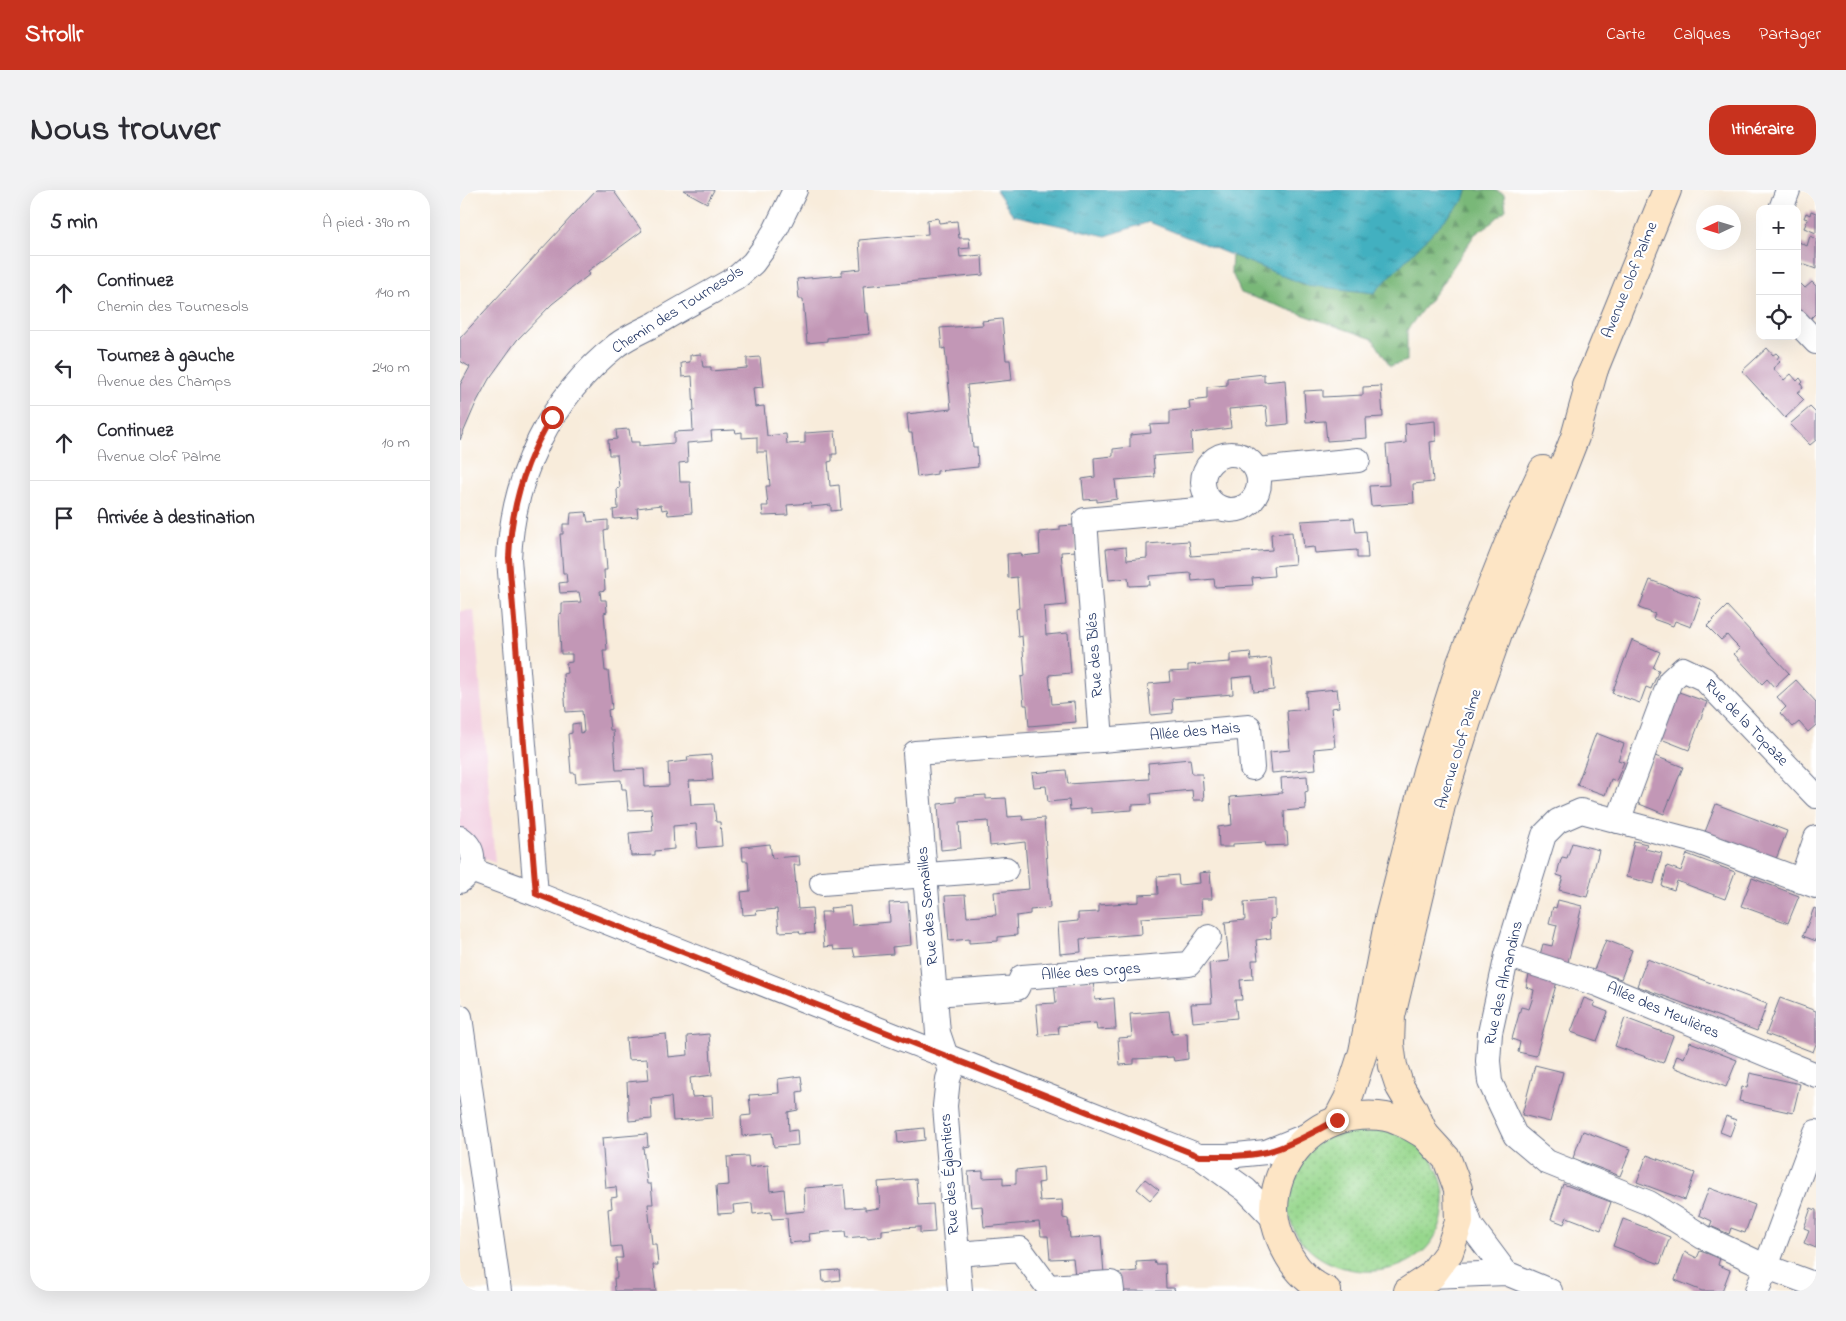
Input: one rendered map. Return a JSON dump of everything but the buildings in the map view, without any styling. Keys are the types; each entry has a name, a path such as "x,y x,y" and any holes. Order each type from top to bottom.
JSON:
{"main road":[{"name":"Avenue Olof Palme","path":"1337,1120 1348,1099 1363,1052 1390,914 1419,800 1462,663 1508,545 1558,437 1594,369 1667,190"},
{"name":"Avenue Olof Palme","path":"1408,1291 1431,1276 1449,1252 1459,1222 1458,1189 1446,1159 1425,1135 1400,1087 1393,1066 1390,1044 1391,1016 1442,801 1467,721 1501,624 1575,437 1594,369"},
{"name":"Avenue Olof Palme","path":"1322,1290 1296,1268 1280,1241 1274,1210 1279,1180 1292,1154 1312,1133 1337,1120 1365,1115 1397,1120 1425,1135"}],"street":[{"name":"Chemin des Tournesols","path":"536,894 509,558 514,513 532,452 552,417 583,376 598,362 619,344 736,278 752,263 775,231 795,190"},
{"path":"1782,205 1788,190"},
{"path":"1801,326 1816,342"},
{"path":"1220,508 1212,503 1203,488 1203,478 1206,469 1218,456 1227,453 1236,454 1252,463 1257,470 1358,460"},
{"name":"Rue des Blés","path":"1101,740 1085,520 1220,508 1239,509 1248,505 1255,498 1259,480 1257,470"},
{"name":"Rue de la Topaze","path":"1618,821 1670,681 1683,669 1704,679 1816,796"},
{"name":"Allée des Mais","path":"1101,740 1249,726 1252,768"},
{"name":"Rue des Semailles","path":"947,1057 938,1033 916,753 1101,740"},
{"name":"Rue des Almandins","path":"1809,883 1698,842 1618,821 1581,812 1558,821 1544,835 1507,955 1490,1033 1488,1061 1490,1082 1515,1135 1547,1162 1649,1203 1703,1237 1767,1267 1816,1285"},
{"path":"460,838 467,843 473,859 465,876 536,894 1199,1156 1246,1190 1276,1221"},
{"path":"1809,883 1816,838"},
{"path":"822,884 1006,868"},
{"name":"Allée des Orges","path":"935,994 1017,988 1022,977 1189,964 1209,937"},
{"name":"Allée des Meulières","path":"1507,955 1597,984 1816,1075"},
{"path":"460,1018 498,1291"},
{"name":"Rue des Églantiers","path":"947,1057 951,1071 948,1079 945,1106 960,1291"},
{"path":"1757,1291 1816,1132"},
{"path":"1199,1156 1227,1156 1266,1152 1312,1133"},
{"path":"1458,1189 1470,1226 1506,1273"},
{"path":"956,1254 1020,1249 1048,1287 1111,1282 1112,1291"},
{"path":"1431,1276 1506,1273 1550,1291"}],"shaded area":[{"path":"474,610 495,863 460,849 460,611"}],"green space":[{"path":"1467,190 1494,190 1504,194 1506,210 1475,234 1441,285 1407,330 1407,361 1390,366 1373,339 1241,293 1231,271 1232,255 1306,285 1464,200"},
{"path":"1369,1121 1427,1149 1440,1175 1444,1203 1438,1230 1424,1251 1404,1264 1380,1270 1355,1270 1331,1263 1310,1250 1294,1230 1287,1205 1287,1194 1289,1184 1309,1145"}],"water":[{"path":"996,190 1467,190 1464,200 1374,293 1306,285 1149,222 1106,236 1013,215"}],"route":[{"path":"552,417 532,452 524,476 511,528 509,558 536,894 1199,1156 1227,1156 1266,1152 1312,1133 1337,1120"}]}
